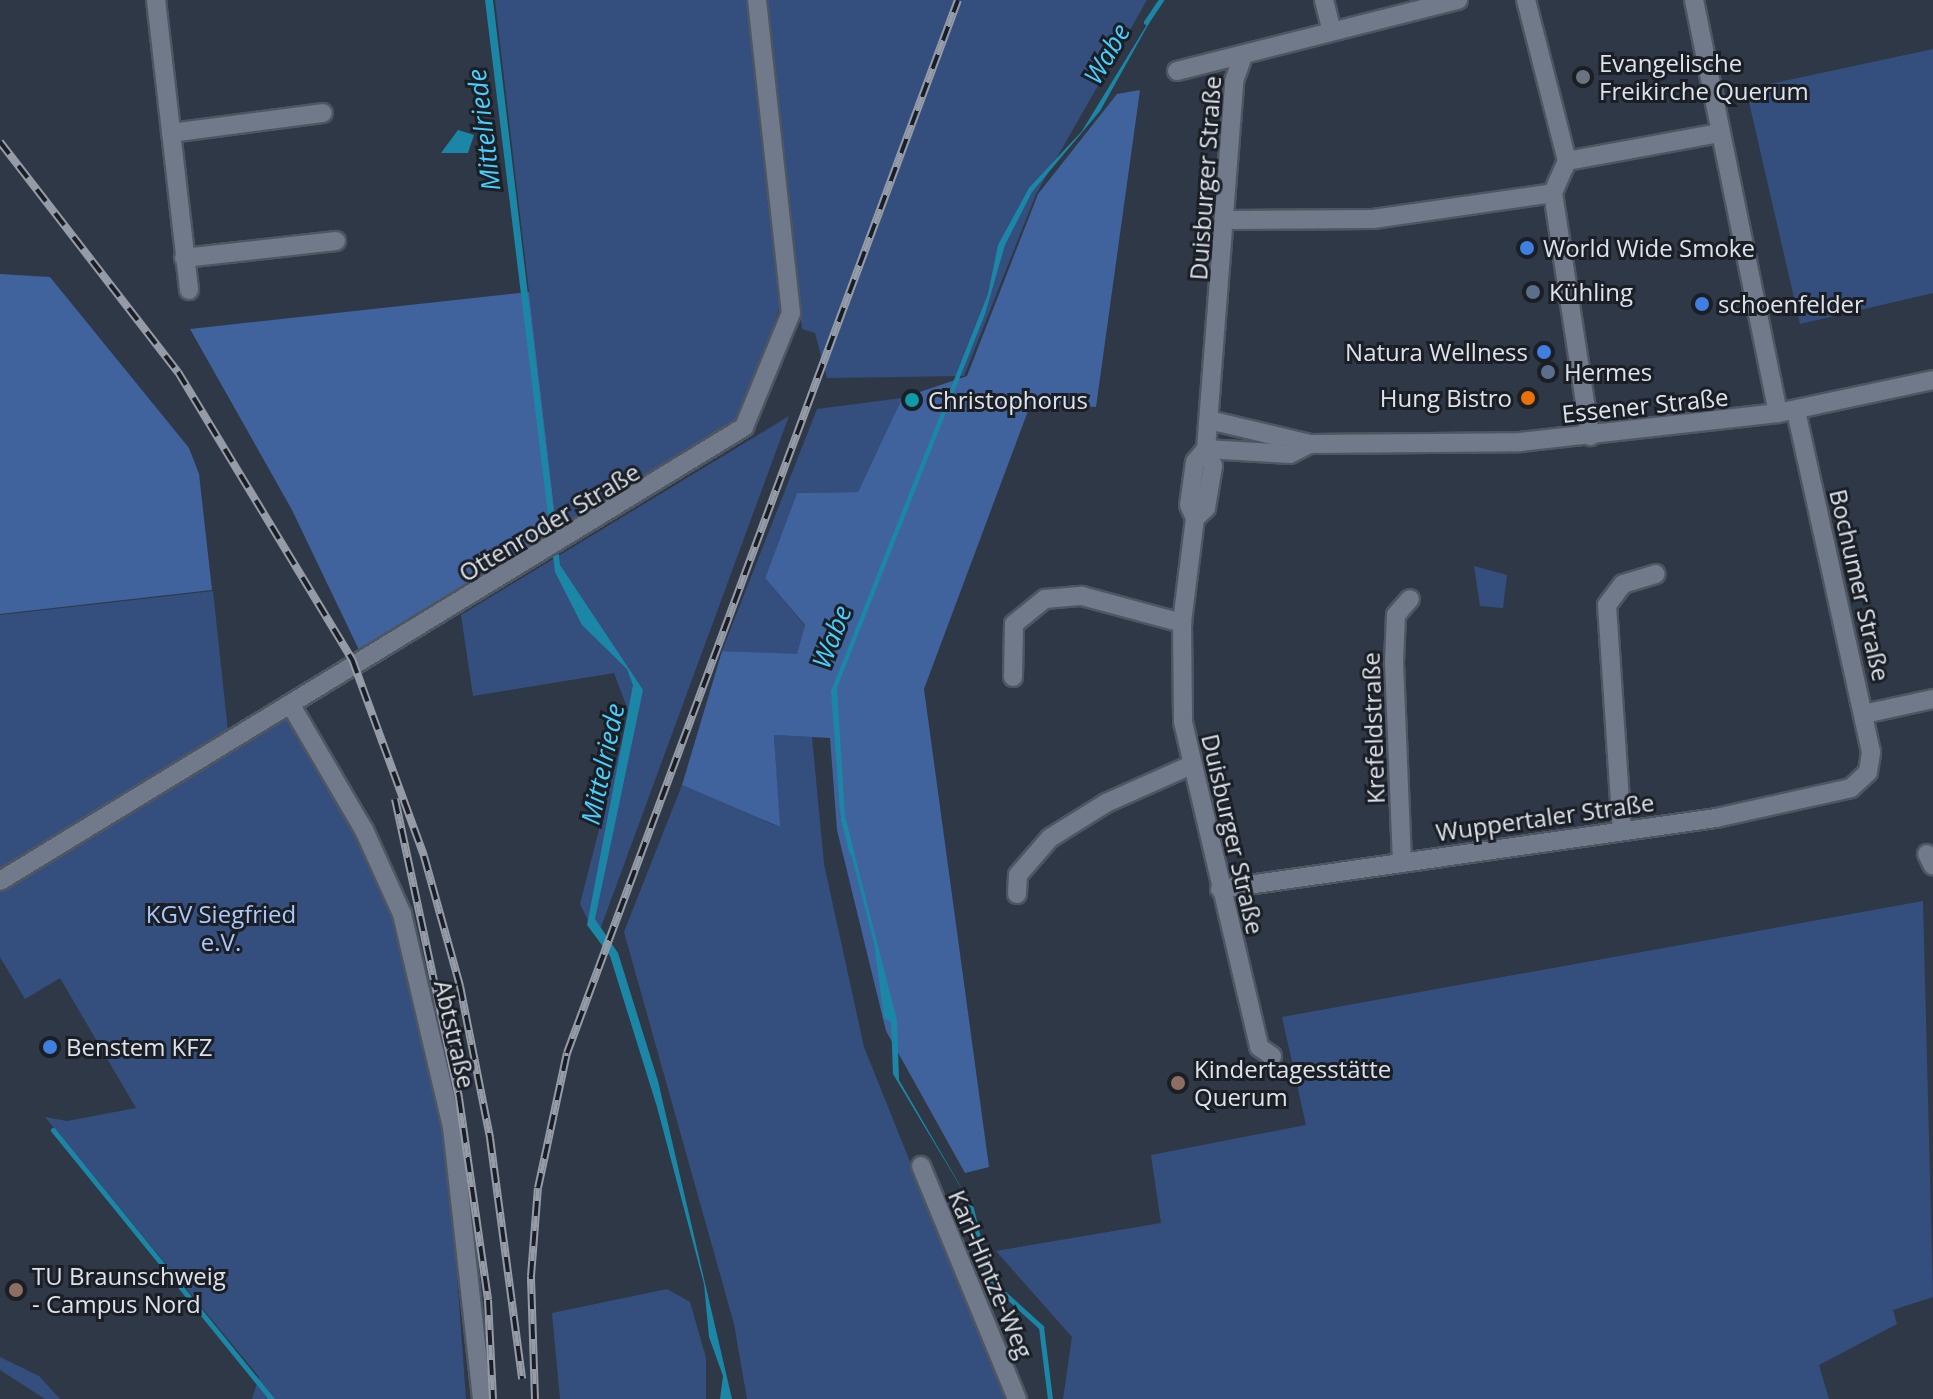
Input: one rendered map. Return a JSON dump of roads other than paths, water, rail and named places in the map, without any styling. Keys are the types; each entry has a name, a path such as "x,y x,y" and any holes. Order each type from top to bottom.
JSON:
{"street":[{"path":"156,0 189,290"},
{"name":"Ottenroder Straße","path":"0,881 292,707 744,427 776,364 788,328 790,279 757,0"},
{"path":"1324,0 1332,31"},
{"path":"1177,71 1458,0"},
{"path":"1526,0 1567,161 1553,193 1590,436"},
{"name":"Bochumer Straße","path":"1694,0 1719,133 1864,714 1868,772"},
{"name":"Duisburger Straße","path":"1243,56 1234,81 1228,220 1209,420 1206,449 1192,481 1195,518 1182,623 1189,766 1259,1047 1272,1056"},
{"path":"171,133 323,113"},
{"path":"1567,161 1719,133"},
{"path":"1228,220 1373,219 1553,193"},
{"path":"184,258 336,241"},
{"name":"Essener Straße","path":"1209,420 1310,444 1448,446 1590,436 1787,411 1933,380"},
{"name":"Essener Straße","path":"1206,449 1290,454 1310,444"},
{"path":"1622,831 1607,605 1623,584 1656,574"},
{"path":"1013,677 1014,624 1045,599 1082,596 1182,623"},
{"name":"Krefeldstraße","path":"1402,862 1394,662 1396,615 1410,599"},
{"path":"1864,714 1933,699"},
{"name":"Abtstraße","path":"292,707 364,830 402,914 452,1127 482,1399"},
{"path":"1017,894 1018,875 1050,838 1106,803 1189,766"},
{"name":"Wuppertaler Straße","path":"1220,889 1622,831 1825,797 1868,772"},
{"name":"Karl-Hintze-Weg","path":"921,1166 1017,1399"}],"waterway":[{"name":"Wabe","path":"1146,22 1161,0"},
{"name":"Wabe","path":"843,819 851,852"},
{"path":"53,1130 272,1399"},
{"name":"Wabe","path":"969,1200 988,1279 1041,1327 1050,1399"}],"railway":[{"path":"535,1399 531,1276 538,1188 567,1053 958,0"},
{"path":"0,142 178,372 352,659 424,856 460,986 490,1138 522,1379"},
{"path":"395,799 459,1098 488,1300 493,1399"}],"place":[{"name":"Evangelische Freikirche Querum","path":"1583,77"},
{"name":"World Wide Smoke","path":"1527,248"},
{"name":"Kühling","path":"1533,292"},
{"name":"schoenfelder","path":"1702,304"},
{"name":"Natura Wellness","path":"1544,352"},
{"name":"Hermes","path":"1548,372"},
{"name":"Hung Bistro","path":"1528,398"},
{"name":"Christophorus","path":"912,400"},
{"name":"Benstem KFZ","path":"50,1047"},
{"name":"Kindertagesstätte Querum","path":"1178,1083"},
{"name":"TU Braunschweig - Campus Nord","path":"16,1290"}],"water label":[{"name":"Mittelriede","path":"484,130"},
{"name":"Mittelriede","path":"603,764"}],"park label":[{"name":"KGV Siegfried e.V.","path":"221,928"}]}
